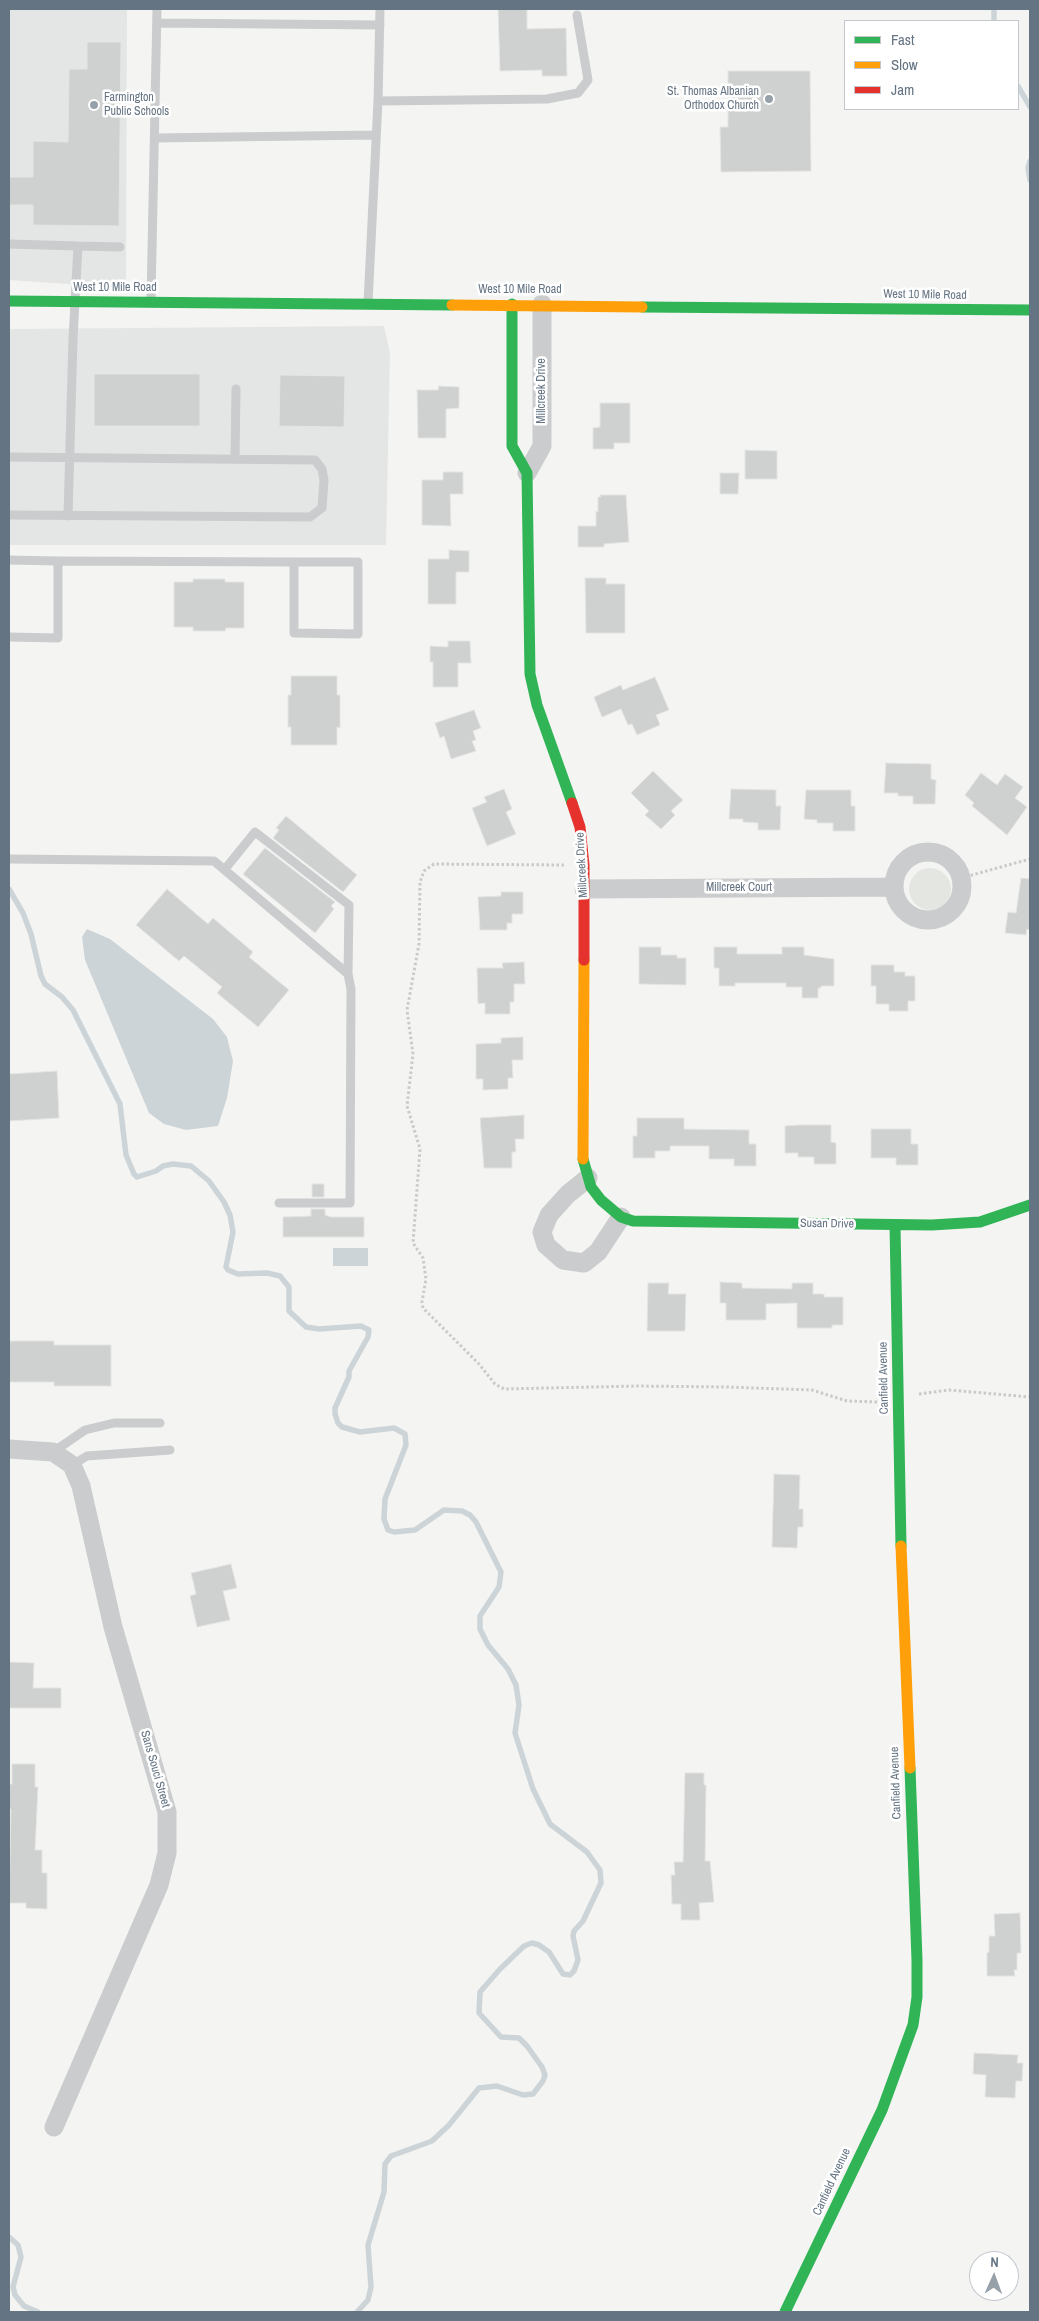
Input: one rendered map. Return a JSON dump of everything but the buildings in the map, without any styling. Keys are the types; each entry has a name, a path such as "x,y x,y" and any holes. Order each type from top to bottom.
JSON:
{"street":[{"name":"West 10 Mile Road","path":"9,301 542,304 1030,310"},
{"name":"Millcreek Drive","path":"512,304 512,446 526,473 530,674 537,705 580,827 584,865 582,1164 600,1200 620,1217"},
{"name":"Millcreek Drive","path":"526,473 542,446 542,304"},
{"path":"929,852 940,854 949,859 957,867 961,878 960,898 948,914 938,919 918,919 908,914 898,902 894,887 900,867 908,859 918,854 929,852"},
{"name":"Millcreek Court","path":"584,889 894,887"},
{"path":"588,1178 568,1194 549,1214 542,1232 546,1245 563,1260 584,1263 598,1252 620,1217"},
{"name":"Susan Drive","path":"620,1217 633,1221 895,1225 980,1222 1030,1205"},
{"name":"Canfield Avenue","path":"785,2312 882,2110 913,2025 917,1997 900,1524 895,1225"},
{"path":"9,1449 53,1452 72,1465"},
{"name":"Sans Souci Street","path":"54,2127 148,1914 167,1853 167,1812 113,1627 81,1486 72,1465"}],"lane":[{"path":"151,302 157,9"},
{"path":"368,303 378,100 380,9"},
{"path":"378,100 547,99 578,93 588,80 577,14"},
{"path":"157,23 380,26"},
{"path":"155,138 376,135"},
{"path":"9,244 120,247"},
{"path":"68,516 74,301 78,246"},
{"path":"235,459 236,389"},
{"path":"9,457 69,456 316,460 322,469 324,480 322,508 310,517 9,516"},
{"path":"9,560 358,562 358,634 294,633 294,562"},
{"path":"9,637 58,638 58,561"},
{"path":"225,869 255,832 349,905 348,974 351,989 350,1203 279,1203"},
{"path":"9,860 214,861 348,974"},
{"path":"53,1452 85,1430 114,1423 160,1423"},
{"path":"72,1465 87,1456 170,1450"}],"path":[{"path":"961,878 1030,859"}],"shaded area":[{"path":"9,9 127,9 126,288 9,280"},
{"path":"384,326 390,353 386,545 9,545 9,329"},
{"path":"934,868 942,871 948,877 951,889 948,901 942,907 926,910 918,907 912,901 909,885 912,877 918,871"},
{"path":"87,929 110,939 213,1019 227,1037 233,1061 227,1098 218,1126 186,1130 164,1124 149,1113 85,960 82,937"},
{"path":"333,1248 368,1248 368,1266 333,1266"}],"waterway":[{"path":"994,9 994,20"},
{"path":"1019,88 1030,107"},
{"path":"1030,161 1028,168 1030,180"},
{"path":"9,889 23,913 31,934 41,976 45,984 62,997 73,1010 120,1104 126,1155 134,1174 137,1177 156,1171 163,1166 173,1164 191,1166 209,1181 224,1202 230,1215 233,1232 226,1267 228,1270 238,1274 267,1273 280,1276 289,1287 289,1311 306,1327 319,1329 361,1326 369,1330 368,1337 349,1371 349,1377 335,1408 338,1423 342,1427 360,1432 394,1428 405,1434 406,1445 385,1499 384,1519 388,1530 394,1532 415,1530 444,1510 462,1511 470,1515 476,1522 501,1572 499,1587 480,1616 480,1629 488,1645 508,1669 516,1685 519,1705 515,1733 533,1789 550,1824 587,1852 600,1870 601,1883 583,1921 574,1931 573,1936 578,1960 574,1971 570,1975 563,1974 549,1952 539,1945 532,1943 524,1946 480,1992 479,2013 501,2037 519,2038 527,2046 542,2067 545,2075 543,2081 533,2094 523,2095 497,2086 479,2088 449,2125 432,2141 391,2156 385,2164 384,2192 368,2245 371,2287 368,2300 357,2312"},
{"path":"9,2237 18,2245 21,2257 13,2287 15,2295 24,2306 38,2312"}],"traffic: fast":[{"path":"9,301 452,305"},
{"path":"512,304 512,446 527,473 530,674 537,705 572,803"},
{"path":"642,307 1030,310"},
{"path":"583,1159 591,1187 601,1200 621,1217 633,1221 932,1225 980,1222 1030,1205"},
{"path":"895,1225 901,1546"},
{"path":"785,2312 882,2110 913,2025 917,1997 917,1960 910,1768"}],"traffic: slow":[{"path":"452,305 642,307"},
{"path":"583,1159 584,960"},
{"path":"901,1546 910,1768"}],"traffic: jam":[{"path":"572,803 580,827 584,865 584,960"}],"place":[{"name":"St. Thomas Albanian Orthodox Church","path":"769,99"},
{"name":"Farmington Public Schools","path":"94,105"}]}
